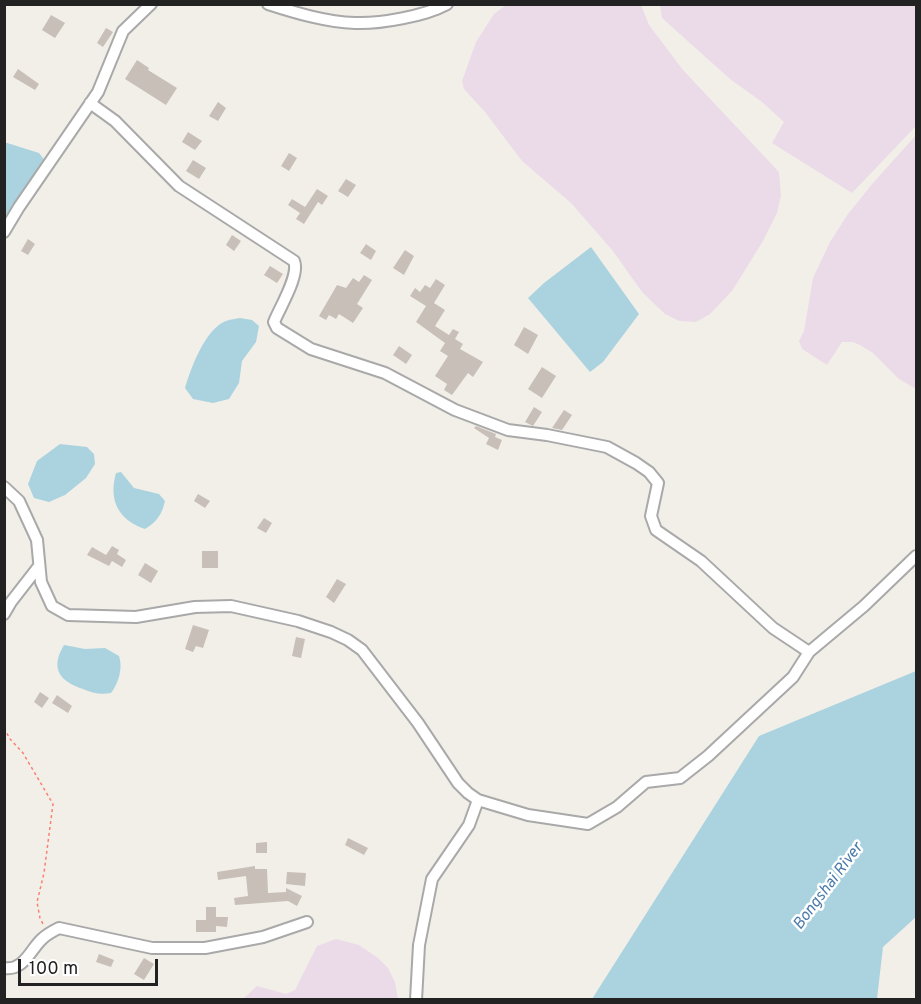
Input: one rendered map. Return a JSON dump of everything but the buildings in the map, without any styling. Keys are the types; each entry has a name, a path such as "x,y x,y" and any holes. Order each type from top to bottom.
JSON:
{"street":[{"path":"4,232 98,92 123,31 151,4"},
{"path":"268,4 302,15 355,23 407,18 447,4"},
{"path":"90,103 115,121 179,186 294,261 295,274 274,322 277,328 311,349 385,374 455,410 476,418 508,430 607,447 636,463 649,472 658,483 651,516 656,530 701,561 773,628 809,652"},
{"path":"4,487 19,501 37,540 41,582 52,606 68,615 136,617 195,607 231,606 298,621 348,640 362,650 374,664 418,723 458,783 478,800 528,815 588,824 617,807 646,782 680,778 708,756 793,677 809,652 864,606 916,556"},
{"path":"4,614 39,566"},
{"path":"416,999 419,945 432,879 469,825 478,800"},
{"path":"4,968 9,969 21,965 41,940 59,928 152,948 205,948 263,937 307,922"}],"path":[{"path":"4,728 10,739 23,753 53,804 44,873 37,902 40,918 48,934"}],"shaded area":[{"path":"507,4 641,5 649,25 683,70 779,172 781,196 777,213 763,241 732,291 710,314 696,322 679,321 665,314 642,292 613,251 571,203 522,161 485,112 464,89 462,81 476,42 494,14"},
{"path":"660,5 916,5 916,126 852,193 772,143 784,122 762,102 730,79 662,18"},
{"path":"916,135 916,389 899,379 873,353 853,342 842,342 827,365 802,349 799,341 804,331 813,278 830,242 848,214"},
{"path":"336,939 359,945 378,958 388,968 395,982 398,999 243,999 257,986 286,994 295,990 317,946"}],"water":[{"path":"4,142 39,153 46,162 12,215 5,215"},
{"path":"591,247 639,314 603,362 590,372 528,298"},
{"path":"240,318 252,320 259,326 256,342 242,361 239,383 229,399 213,403 193,399 185,388 205,340 218,325"},
{"path":"60,444 87,447 94,454 95,464 86,478 65,495 49,502 34,498 28,484 37,461"},
{"path":"121,472 134,488 159,494 165,501 153,524 145,529 122,515 115,501 113,492 116,473"},
{"path":"64,645 85,649 105,648 119,656 121,665 119,675 111,693 90,692 63,678 59,673 58,660"},
{"name":"Bongshai River","path":"916,671 916,917 883,947 877,999 592,999 759,736"}]}
